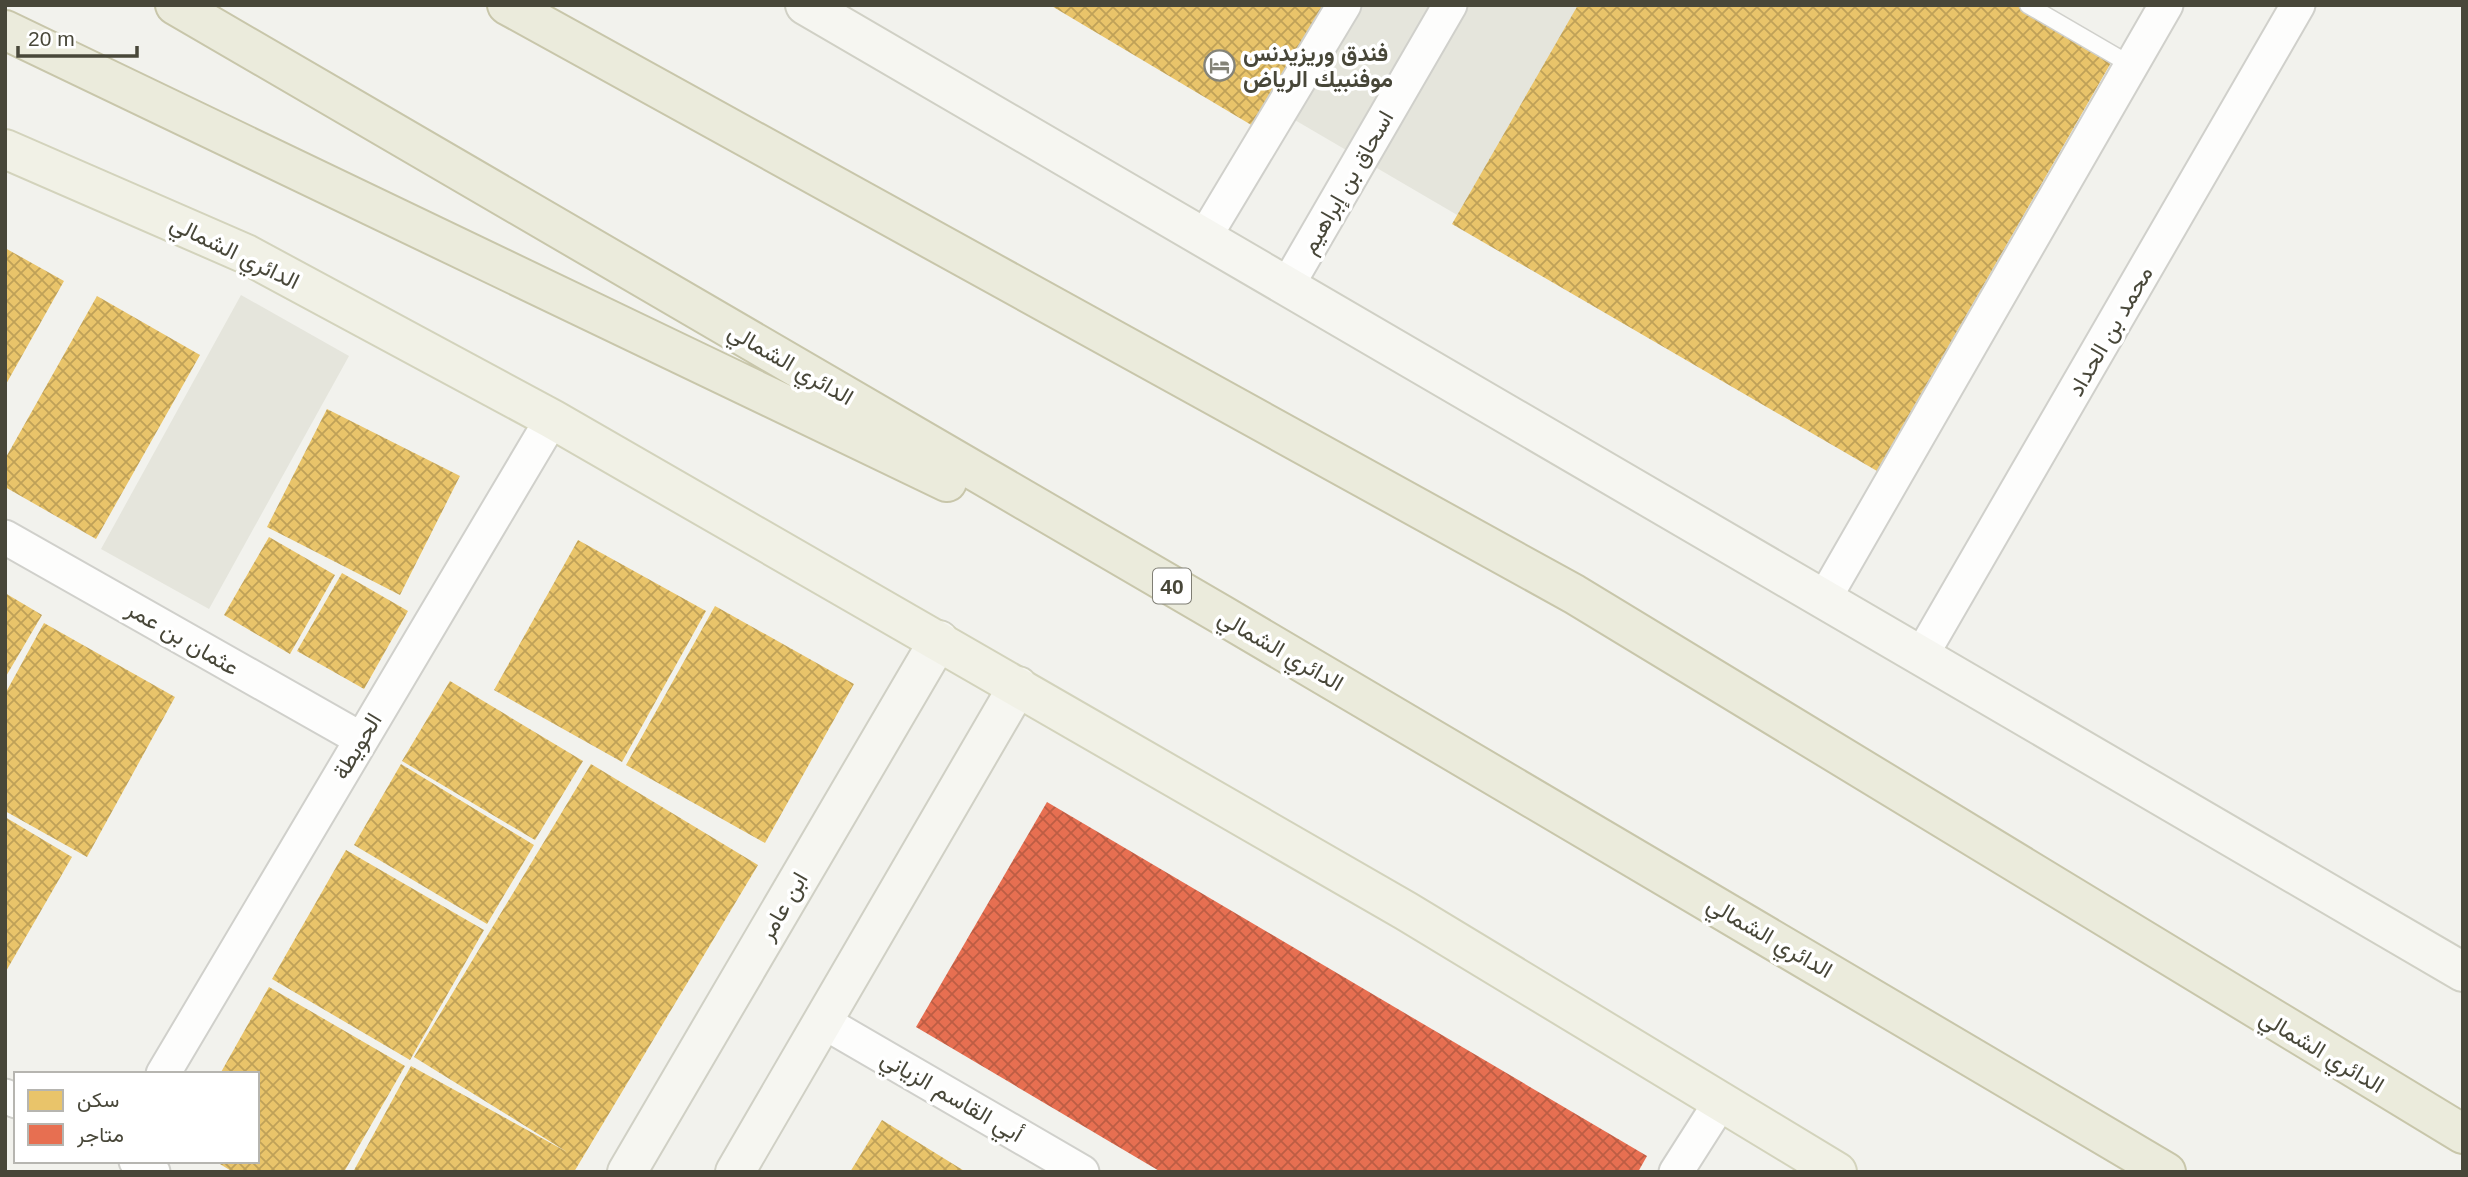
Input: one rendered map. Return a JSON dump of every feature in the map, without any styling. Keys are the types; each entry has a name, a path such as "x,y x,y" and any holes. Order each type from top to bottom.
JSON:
{"highway":[{"name":"الدائري الشمالي","path":"175,5 1222,615 2166,1172"},
{"name":"الدائري الشمالي","path":"508,5 1574,594 2345,1066 2463,1135"},
{"path":"5,30 621,323 1222,615"},
{"path":"1990,1066 2132,1172"},
{"path":"2345,1066 2463,1118"}],"main road":[{"name":"الدائري الشمالي","path":"5,149 246,254 552,419 1018,685 1406,911 1837,1172"}],"street":[{"path":"805,5 2463,972"},
{"path":"1204,238 1343,5"},
{"name":"اسحاق بن إبراهيم","path":"1287,286 1450,5"},
{"path":"1824,599 2166,5"},
{"name":"محمد بن الحداد","path":"1921,656 2298,5"},
{"name":"الحويطة","path":"164,1072 552,419"},
{"name":"عثمان بن عمر","path":"5,537 361,739"},
{"name":"ابن عامر","path":"627,1172 939,640"},
{"path":"735,1172 1018,685"},
{"name":"أبي القاسم الزياني","path":"822,1021 1082,1172"},
{"path":"1676,1172 1720,1103"}],"lane":[{"path":"2032,6 2131,65"}],"shaded area":[{"path":"1098,5 2044,5 1799,415"},
{"path":"241,295 349,356 209,609 101,549"}],"building: سكن":[{"name":"فندق وريزيدنس موفنبيك الرياض","path":"1050,5 1325,5 1253,126"},
{"path":"1578,5 2016,5 2112,61 1877,471 1452,224"},
{"path":"5,248 64,281 5,386"},
{"path":"97,296 200,355 96,539 5,487 5,459"},
{"path":"327,409 460,476 400,595 267,527"},
{"path":"269,537 335,575 290,654 224,615"},
{"path":"578,540 706,611 622,762 494,690"},
{"path":"342,573 408,611 364,689 297,651"},
{"path":"5,593 42,615 5,678"},
{"path":"715,606 854,684 765,843 626,765"},
{"path":"44,623 175,697 87,857 5,811 5,694"},
{"path":"450,681 583,761 535,840 402,761"},
{"path":"401,764 534,845 487,924 354,845"},
{"path":"591,764 758,865 574,1172 353,1172 411,1066 567,1152 414,1057"},
{"path":"5,817 72,857 5,973"},
{"path":"346,850 484,930 410,1060 272,979"},
{"path":"269,987 405,1066 344,1172 233,1172 218,1163 259,1163 259,1072 221,1072"},
{"path":"882,1120 966,1172 850,1172"}],"building: متاجر":[{"path":"1047,802 1647,1156 1638,1172 1161,1172 916,1027"}],"place":[{"name":"فندق وريزيدنس موفنبيك الرياض","path":"1220,66"}]}
